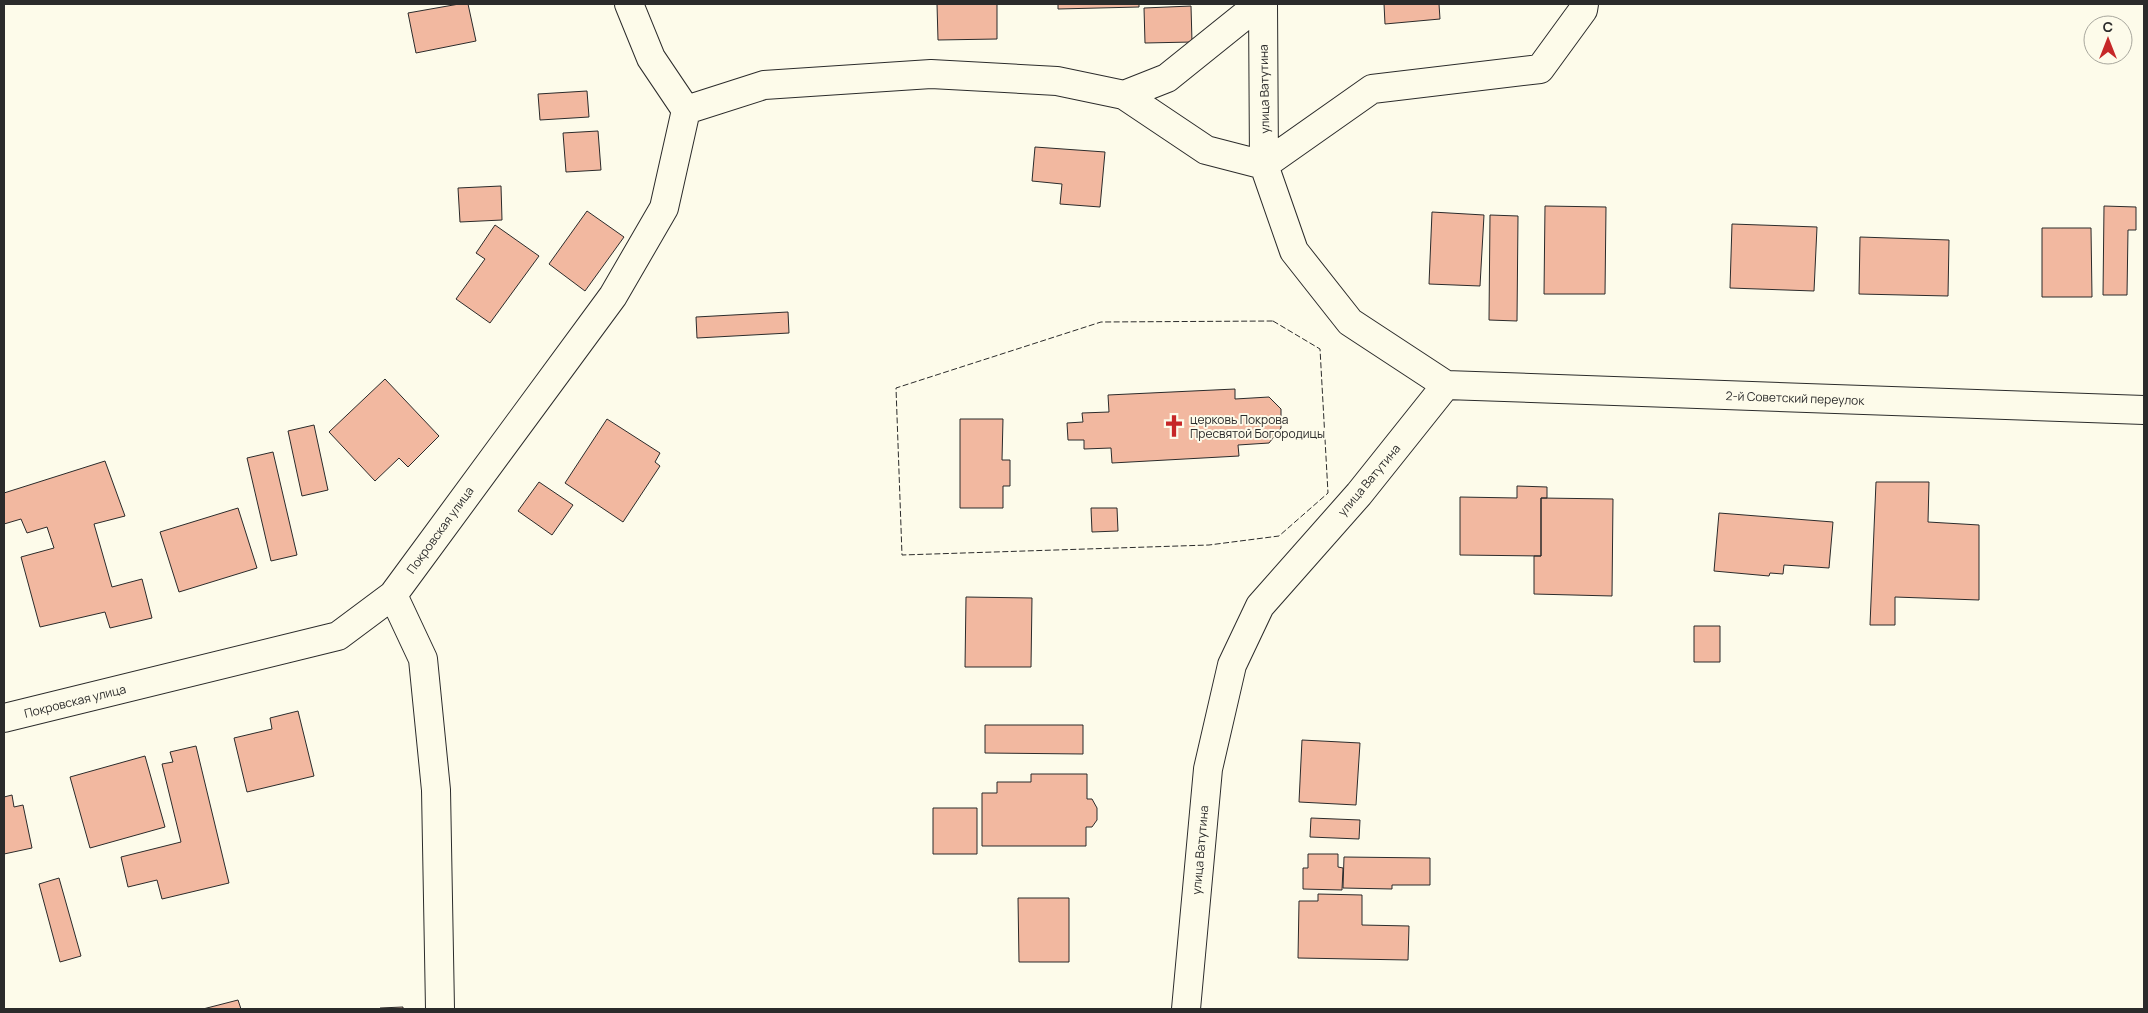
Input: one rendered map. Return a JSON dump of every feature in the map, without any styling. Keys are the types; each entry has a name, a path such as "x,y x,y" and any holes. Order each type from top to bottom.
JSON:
{"street":[{"path":"629,4 651,58 686,110 764,85 931,74 1057,81 1124,95 1206,150 1264,165 1372,89 1540,70 1583,10 1584,4"},
{"path":"1124,95 1168,78 1258,4"},
{"name":"улица Ватутина","path":"1186,1009 1208,769 1232,665 1260,606 1359,494 1446,385 1350,322 1294,251 1264,165 1263,4"},
{"name":"Покровская улица","path":"4,718 338,636 393,595 613,296 664,208 686,110"},
{"name":"2-й Советский переулок","path":"1446,385 2144,410"},
{"path":"393,595 423,659 436,790 440,1009"}],"building":[{"path":"468,4 476,41 416,53 408,13"},
{"path":"937,4 997,4 997,39 938,40"},
{"path":"1058,4 1139,4 1139,7 1058,9"},
{"path":"1384,4 1439,4 1440,19 1385,24"},
{"path":"1191,6 1192,42 1145,43 1144,8"},
{"path":"587,91 589,117 540,120 538,94"},
{"path":"598,131 601,170 566,172 563,133"},
{"path":"1035,147 1105,152 1100,207 1060,204 1062,184 1032,181"},
{"path":"501,186 502,220 460,222 458,188"},
{"path":"1545,206 1606,207 1605,294 1544,294"},
{"path":"2104,206 2136,207 2136,230 2128,230 2127,295 2103,295"},
{"path":"587,211 624,237 585,291 549,264"},
{"path":"1432,212 1484,215 1480,286 1429,284"},
{"path":"1490,215 1518,216 1517,321 1489,320"},
{"path":"1732,224 1817,227 1814,291 1730,288"},
{"path":"495,225 539,256 490,323 456,299 485,259 476,253"},
{"path":"2042,228 2091,228 2092,297 2042,297"},
{"path":"1860,237 1949,240 1948,296 1859,294"},
{"path":"788,312 789,333 697,338 696,317"},
{"path":"385,379 439,436 408,467 399,458 375,481 329,432"},
{"name":"церковь Покрова Пресвятой Богородицы","path":"1235,389 1235,399 1269,397 1281,409 1281,428 1269,443 1238,445 1239,456 1112,463 1111,448 1084,449 1084,440 1068,440 1067,423 1083,422 1082,413 1109,412 1108,395"},
{"path":"607,419 660,453 655,462 660,466 623,522 565,483"},
{"path":"960,419 1003,419 1002,460 1010,460 1010,486 1003,486 1003,508 960,508"},
{"path":"314,425 328,490 302,496 288,431"},
{"path":"273,452 297,555 271,561 247,458"},
{"path":"105,461 125,516 94,524 112,587 142,579 152,618 110,628 105,612 40,627 21,557 54,548 47,527 27,533 21,519 4,524 4,493"},
{"path":"539,482 573,505 552,535 518,511"},
{"path":"1876,482 1929,482 1928,522 1979,525 1979,600 1895,597 1895,625 1870,625"},
{"path":"1517,486 1547,487 1547,498 1541,498 1541,556 1460,555 1460,497 1517,498"},
{"path":"1541,498 1613,499 1612,596 1534,594 1534,556 1541,556"},
{"path":"238,508 257,568 179,592 160,532"},
{"path":"1091,508 1117,508 1118,531 1092,532"},
{"path":"1719,513 1833,522 1829,568 1784,565 1783,574 1770,573 1769,576 1714,571"},
{"path":"966,597 1032,598 1031,667 965,667"},
{"path":"1694,626 1720,626 1720,662 1694,662"},
{"path":"298,711 314,776 247,792 234,738 272,729 270,718"},
{"path":"985,725 1083,725 1083,754 985,753"},
{"path":"1302,740 1360,743 1356,805 1299,802"},
{"path":"196,746 229,883 162,899 157,880 128,887 121,857 181,842 162,764 173,762 170,752"},
{"path":"145,756 165,827 90,848 70,777"},
{"path":"1031,774 1087,774 1087,799 1092,799 1097,808 1097,820 1092,827 1086,827 1086,846 982,846 982,793 997,793 997,782 1031,782"},
{"path":"12,795 14,807 23,805 32,848 4,854 4,797"},
{"path":"933,808 977,808 977,854 933,854"},
{"path":"1311,818 1360,820 1359,839 1310,837"},
{"path":"1308,854 1338,854 1338,867 1343,868 1342,890 1303,889 1303,868 1308,868"},
{"path":"1344,857 1430,858 1430,885 1392,885 1392,889 1343,888"},
{"path":"59,878 81,956 60,962 39,884"},
{"path":"1318,894 1362,895 1362,925 1409,926 1408,960 1298,958 1299,901 1318,901"},
{"path":"1018,898 1069,898 1069,962 1019,962"},
{"path":"238,1000 241,1009 203,1009"},
{"path":"403,1007 403,1009 380,1009 380,1008"}],"fence":[{"path":"1273,321 1320,349 1328,493 1279,536 1209,545 902,555 896,388 1101,322 1273,321"}],"place":[{"name":"церковь Покрова Пресвятой Богородицы","path":"1174,426"}]}
